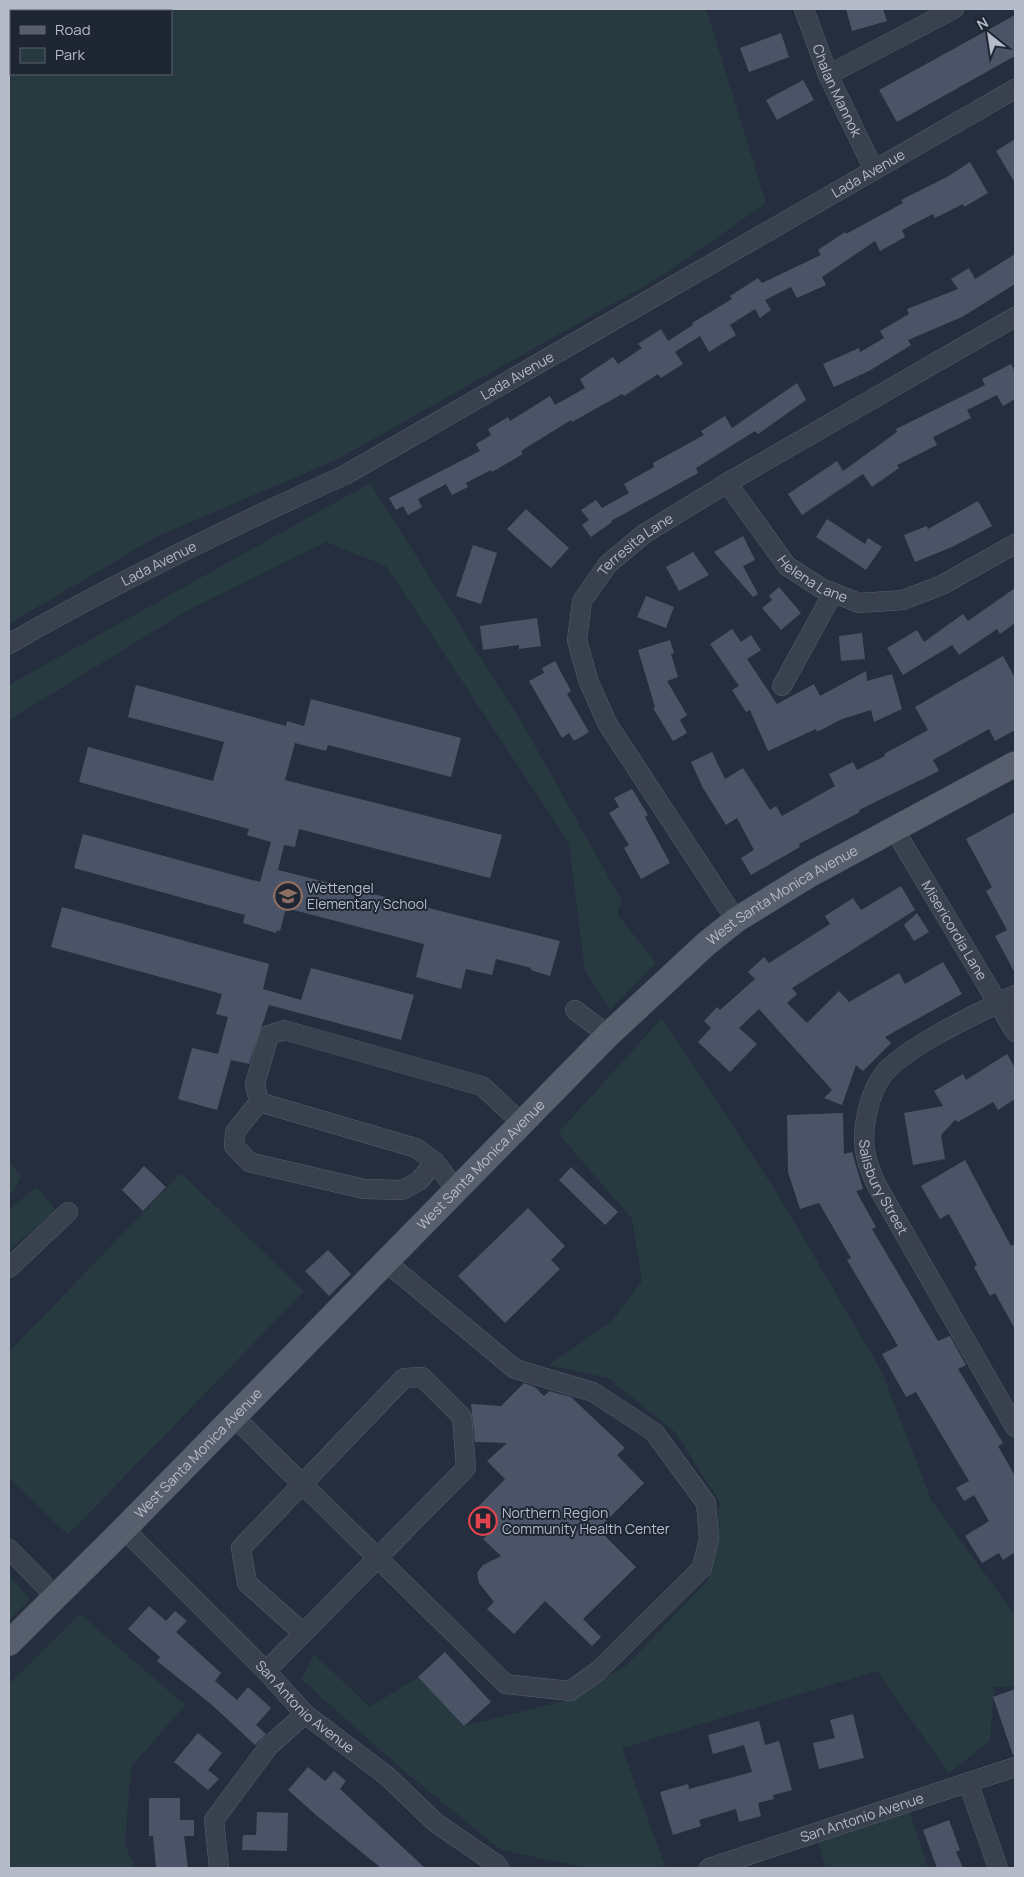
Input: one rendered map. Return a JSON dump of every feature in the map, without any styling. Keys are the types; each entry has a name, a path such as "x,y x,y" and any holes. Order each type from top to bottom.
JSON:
{"main road":[{"name":"West Santa Monica Avenue","path":"9,1644 124,1530 608,1035 675,971 736,920 809,875 1015,764"}],"street":[{"name":"Chalan Mannok","path":"804,9 828,75 874,170"},
{"path":"828,75 954,9"},
{"name":"Lada Avenue","path":"9,644 87,599 193,545 345,475 1015,89"},
{"name":"Terresita Lane","path":"736,920 607,723 588,680 577,640 582,601 608,564 644,534 727,483 1015,317"},
{"name":"Helena Lane","path":"727,483 787,566 821,588 859,603 903,600 942,585 1015,544"},
{"path":"782,686 833,593"},
{"name":"Misericordia Lane","path":"894,829 1007,999 1015,1032"},
{"name":"Salisbury Street","path":"1007,999 913,1050 889,1068 872,1094 865,1124 866,1155 876,1184 1015,1426"},
{"path":"575,1010 608,1035"},
{"path":"259,1102 255,1084 269,1035 284,1030 482,1086 522,1123"},
{"path":"259,1102 416,1148 435,1162 456,1190"},
{"path":"259,1102 235,1132 234,1146 249,1162 364,1189 402,1190 419,1181 435,1162"},
{"path":"9,1268 68,1212"},
{"path":"234,1417 506,1684 570,1691 598,1671 702,1568 709,1538 706,1503 654,1432 593,1392 515,1369 386,1262"},
{"path":"266,1671 466,1468 462,1417 422,1377 404,1378 241,1548 247,1583 302,1633"},
{"name":"San Antonio Avenue","path":"124,1530 266,1671 305,1714 387,1776 436,1823 496,1864 499,1868"},
{"path":"9,1549 57,1598"},
{"path":"219,1868 214,1820 269,1746 305,1714"},
{"name":"San Antonio Avenue","path":"709,1868 1015,1767"},
{"path":"968,1782 998,1868"}],"green space":[{"path":"9,9 706,9 766,203 662,276 338,459 158,536 9,624"},
{"path":"370,483 522,723 622,901 617,914 656,963 610,1010 585,970 569,843 386,566 326,542 190,609 9,720 9,685"},
{"path":"662,1018 777,1193 882,1372 931,1500 1015,1615 1015,1686 994,1687 990,1741 949,1773 877,1671 622,1748 665,1866 653,1868 590,1868 501,1850 404,1771 301,1679 314,1654 370,1707 418,1677 464,1726 565,1701 627,1665 708,1580 720,1502 675,1432 608,1378 549,1365 612,1321 642,1281 632,1219 558,1133"},
{"path":"9,1162 21,1176 13,1194 9,1192"},
{"path":"181,1173 304,1291 68,1535 9,1478 9,1352"},
{"path":"37,1187 56,1210 9,1250 9,1209"},
{"path":"9,1575 30,1599 9,1620"},
{"path":"80,1614 185,1705 131,1767 125,1845 135,1868 9,1868 9,1684"},
{"path":"909,1810 928,1868 826,1868 817,1840"}],"building":[{"path":"846,9 883,9 887,21 852,31"},
{"path":"1015,15 1015,56 897,122 879,90"},
{"path":"781,33 789,57 749,72 740,48"},
{"path":"803,80 814,100 777,120 766,100"},
{"path":"1015,139 1015,183 996,151"},
{"path":"970,162 988,193 964,207 963,204 935,218 933,214 902,230 905,237 880,251 875,241 822,277 826,285 797,298 791,287 765,300 771,310 760,318 755,309 730,325 736,335 709,352 700,336 675,352 683,364 661,378 658,374 624,396 622,394 572,422 571,420 521,451 523,454 492,472 491,470 466,483 468,487 452,495 446,484 418,499 422,507 408,515 403,506 396,510 389,498 480,451 476,444 491,435 488,429 508,417 510,421 550,396 555,405 585,388 580,379 613,357 618,364 642,348 638,344 661,329 668,341 693,325 692,323 732,299 730,296 758,278 762,283 821,255 818,250 845,232 846,234 903,203 901,200 947,177"},
{"path":"1015,254 1015,284 962,317 908,340 911,345 869,371 834,387 823,364 859,348 860,352 884,338 880,331 909,314 907,309 958,289 951,279 969,268 975,279"},
{"path":"1011,364 1015,372 1015,399 1003,406 997,395 967,410 971,418 933,437 937,445 897,465 899,468 872,487 863,474 802,515 788,494 837,461 843,471 897,432 896,429 985,385 982,379"},
{"path":"797,383 806,400 758,434 755,431 696,468 698,473 611,521 591,537 582,525 589,520 581,510 596,500 602,508 629,493 624,484 654,467 653,463 704,435 701,431 725,416 732,428"},
{"path":"978,501 992,526 952,547 915,562 904,535 927,526 928,529"},
{"path":"526,509 569,548 551,568 507,529"},
{"path":"827,519 865,544 868,538 882,547 866,570 816,537"},
{"path":"743,536 755,560 743,566 758,594 753,597 714,552"},
{"path":"473,545 497,553 481,604 456,596"},
{"path":"693,552 709,575 679,591 666,567"},
{"path":"779,587 801,613 781,630 762,608 772,600 769,596"},
{"path":"1015,588 1015,623 1000,634 997,629 959,655 952,645 903,675 887,648 917,630 924,642 963,614 968,621"},
{"path":"646,596 674,607 666,628 637,617"},
{"path":"537,618 541,646 519,649 519,645 483,650 480,626"},
{"path":"732,629 741,642 751,635 761,650 747,659 777,704 814,684 820,696 866,671 867,681 892,674 902,709 874,722 871,710 842,719 817,732 816,729 768,751 750,710 746,712 732,690 739,686 710,644"},
{"path":"862,633 865,659 841,661 839,636"},
{"path":"670,640 674,653 671,654 678,677 667,681 687,715 680,720 687,733 673,741 653,708 655,707 638,650"},
{"path":"1003,656 1015,678 1015,730 995,741 989,729 933,760 939,771 859,810 860,812 799,844 800,847 751,875 741,858 754,850 737,818 726,825 703,788 691,762 712,752 725,779 743,768 770,810 776,806 782,816 835,786 829,774 853,762 857,770 885,756 884,754 928,730 915,707"},
{"path":"555,661 571,691 567,694 589,732 574,741 569,733 562,738 529,681 544,673 542,668"},
{"path":"136,685 286,726 287,721 304,726 311,699 461,738 451,777 328,745 326,751 295,743 285,780 502,835 490,878 299,829 295,847 284,845 278,870 560,941 550,976 531,970 531,968 496,959 492,975 466,969 461,989 416,977 424,944 286,908 280,931 277,930 276,933 243,923 245,915 74,868 83,834 260,882 271,842 247,835 249,829 79,782 88,747 213,781 224,742 128,717"},
{"path":"632,789 648,815 645,817 670,863 641,879 624,848 629,845 609,813 619,807 614,798"},
{"path":"1015,812 1015,973 995,936 1007,930 986,891 992,887 966,839"},
{"path":"901,886 915,910 792,988 797,994 787,1003 807,1023 839,991 849,1002 899,973 905,984 943,962 962,994 885,1037 891,1043 863,1071 856,1065 842,1105 824,1098 832,1090 759,1009 739,1028 757,1044 730,1072 698,1042 711,1028 704,1021 717,1007 720,1010 755,979 748,972 764,957 769,963 830,924 825,916 853,898 861,910"},
{"path":"62,907 269,964 263,989 301,1000 311,968 414,995 401,1040 269,1005 249,1064 231,1060 217,1110 178,1099 192,1048 218,1054 228,1017 216,1014 222,994 51,947"},
{"path":"917,913 929,932 914,941 904,925"},
{"path":"1007,1054 1015,1068 1015,1099 998,1110 993,1102 958,1122 955,1120 941,1135 945,1159 913,1165 904,1113 943,1106 934,1091 963,1074 966,1080"},
{"path":"843,1113 844,1154 852,1152 863,1189 856,1191 876,1227 872,1229 938,1341 950,1336 966,1365 958,1369 1003,1443 998,1446 1015,1476 1015,1552 1003,1560 999,1553 982,1563 965,1536 989,1521 974,1495 964,1501 956,1488 969,1481 916,1392 906,1397 882,1354 898,1346 847,1260 851,1258 819,1203 800,1209 788,1172 787,1115"},
{"path":"965,1160 1011,1246 1015,1244 1015,1329 995,1293 990,1296 974,1267 977,1265 949,1214 940,1219 921,1186"},
{"path":"144,1166 166,1187 143,1211 122,1190"},
{"path":"571,1167 618,1212 605,1225 559,1180"},
{"path":"528,1208 565,1246 551,1260 560,1269 505,1323 458,1276"},
{"path":"328,1250 351,1274 329,1296 305,1271"},
{"path":"524,1383 535,1387 544,1396 549,1391 571,1397 625,1448 617,1455 644,1483 598,1529 636,1567 583,1619 601,1637 592,1646 545,1601 514,1634 487,1609 494,1602 479,1583 477,1573 483,1565 501,1556 483,1539 496,1526 477,1508 505,1479 487,1461 507,1443 475,1442 471,1404 501,1406"},
{"path":"149,1606 166,1621 175,1611 187,1621 176,1632 221,1673 215,1681 237,1700 248,1687 271,1708 256,1725 266,1734 255,1745 212,1705 157,1661 160,1657 128,1629"},
{"path":"445,1652 491,1702 464,1726 418,1677"},
{"path":"1015,1689 1015,1755 1013,1755 993,1697"},
{"path":"853,1714 864,1758 819,1769 813,1743 835,1738 830,1720"},
{"path":"759,1721 765,1745 779,1741 792,1790 773,1795 774,1799 758,1803 761,1816 739,1822 736,1809 699,1820 701,1826 673,1835 660,1792 688,1784 689,1789 752,1772 744,1745 713,1754 708,1735"},
{"path":"198,1733 222,1753 208,1770 219,1779 208,1790 174,1762"},
{"path":"308,1767 325,1781 334,1771 346,1781 340,1789 425,1868 381,1868 316,1815 288,1790"},
{"path":"149,1798 180,1798 180,1820 194,1820 194,1836 184,1836 188,1868 156,1868 153,1836 149,1836"},
{"path":"257,1812 288,1813 287,1851 242,1850 243,1835 256,1835"},
{"path":"949,1820 960,1850 956,1852 963,1868 937,1868 923,1830"}],"place":[{"name":"Wettengel Elementary School","path":"288,896"},
{"name":"Northern Region Community Health Center","path":"483,1521"}]}
